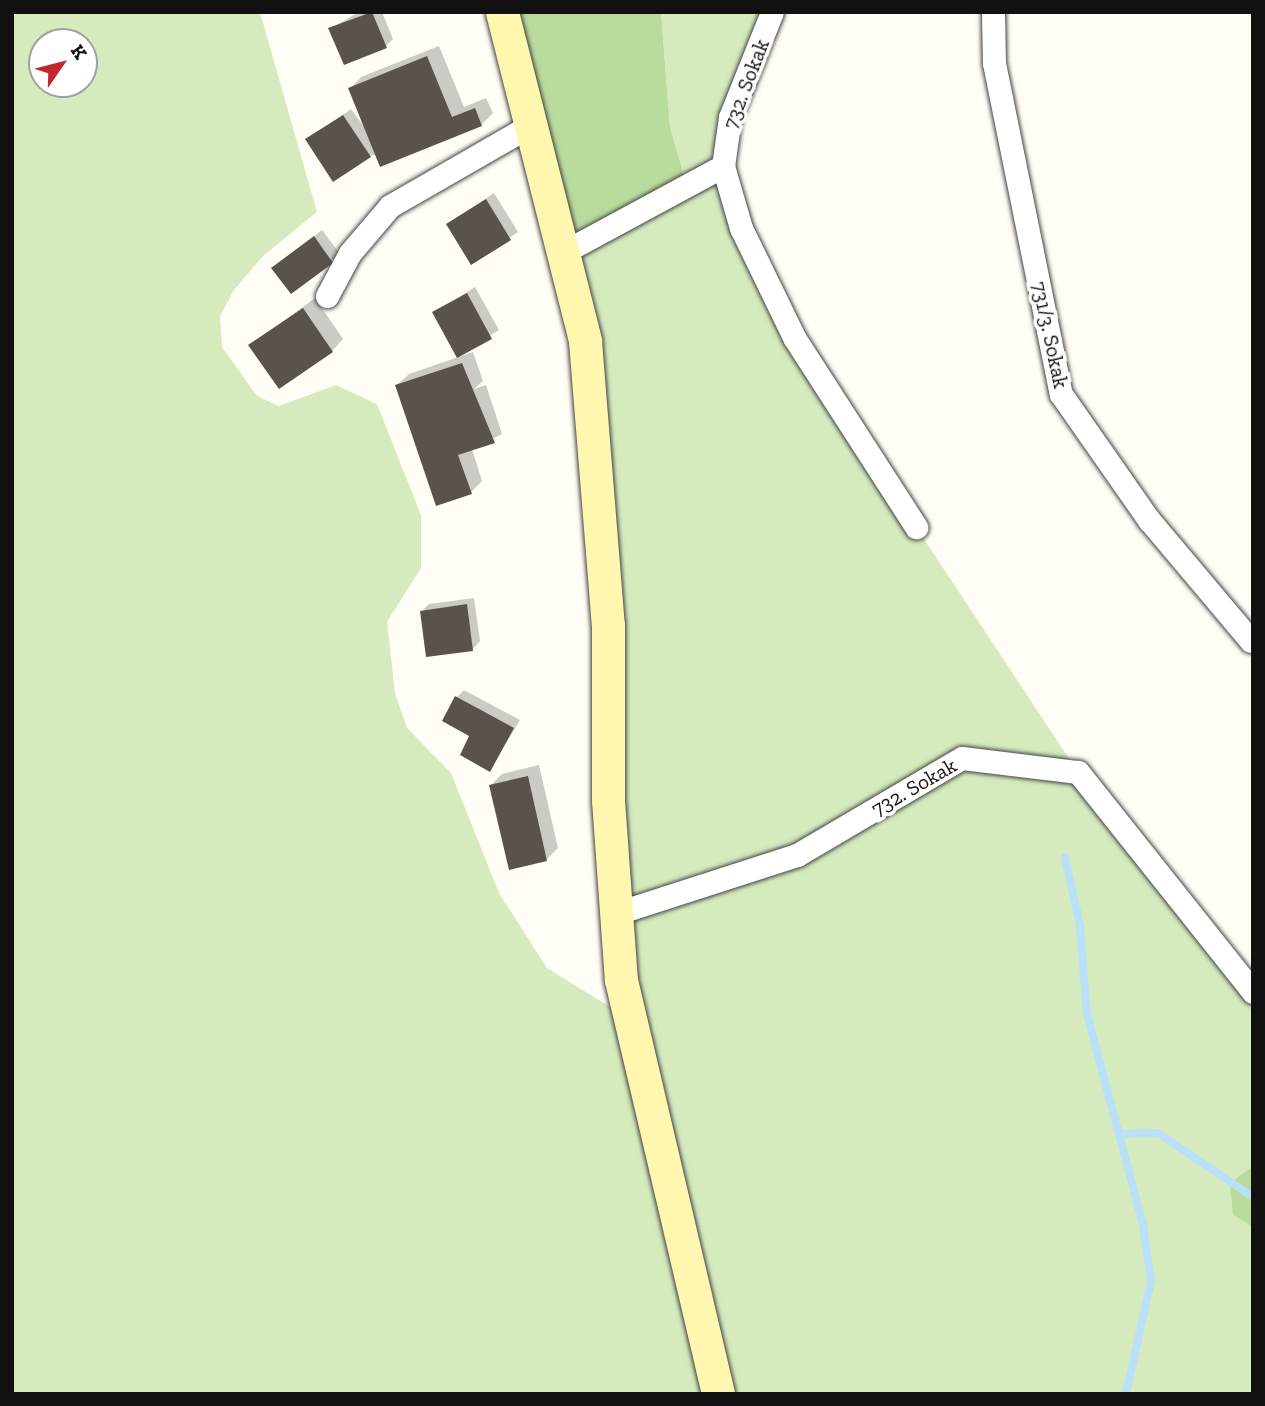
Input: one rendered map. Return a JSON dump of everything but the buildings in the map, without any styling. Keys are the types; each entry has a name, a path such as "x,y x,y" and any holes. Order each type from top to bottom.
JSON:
{"street":[{"path":"502,12 529,126 565,252 585,341 597,452 614,914 638,1064 718,1394"},
{"name":"732. Sokak","path":"772,12 730,117 723,166 741,228 795,339 916,527"},
{"name":"731/3. Sokak","path":"993,12 1001,103 1061,394 1149,520 1251,641"},
{"path":"327,296 350,253 390,206 529,126"},
{"path":"565,252 723,166"},
{"name":"732. Sokak","path":"614,914 797,855 962,758 1079,772 1253,992"}],"green space":[{"path":"12,12 260,12 317,212 263,256 234,290 220,316 222,347 257,396 279,406 336,385 377,404 421,515 421,568 387,622 395,693 407,728 451,773 499,893 547,968 628,1018 561,237 687,184 670,127 661,12 772,12 730,117 741,228 916,527 1078,772 1253,992 1253,1166 1233,1215 1253,1227 1253,1394 12,1394"},
{"path":"502,12 661,12 670,127 687,185 561,237"},
{"path":"1253,1166 1253,1227 1233,1215 1230,1183"}],"waterway":[{"path":"1065,857 1080,926 1087,1014 1143,1225 1151,1281 1126,1394"},
{"path":"1119,1134 1158,1133 1253,1197"}]}
